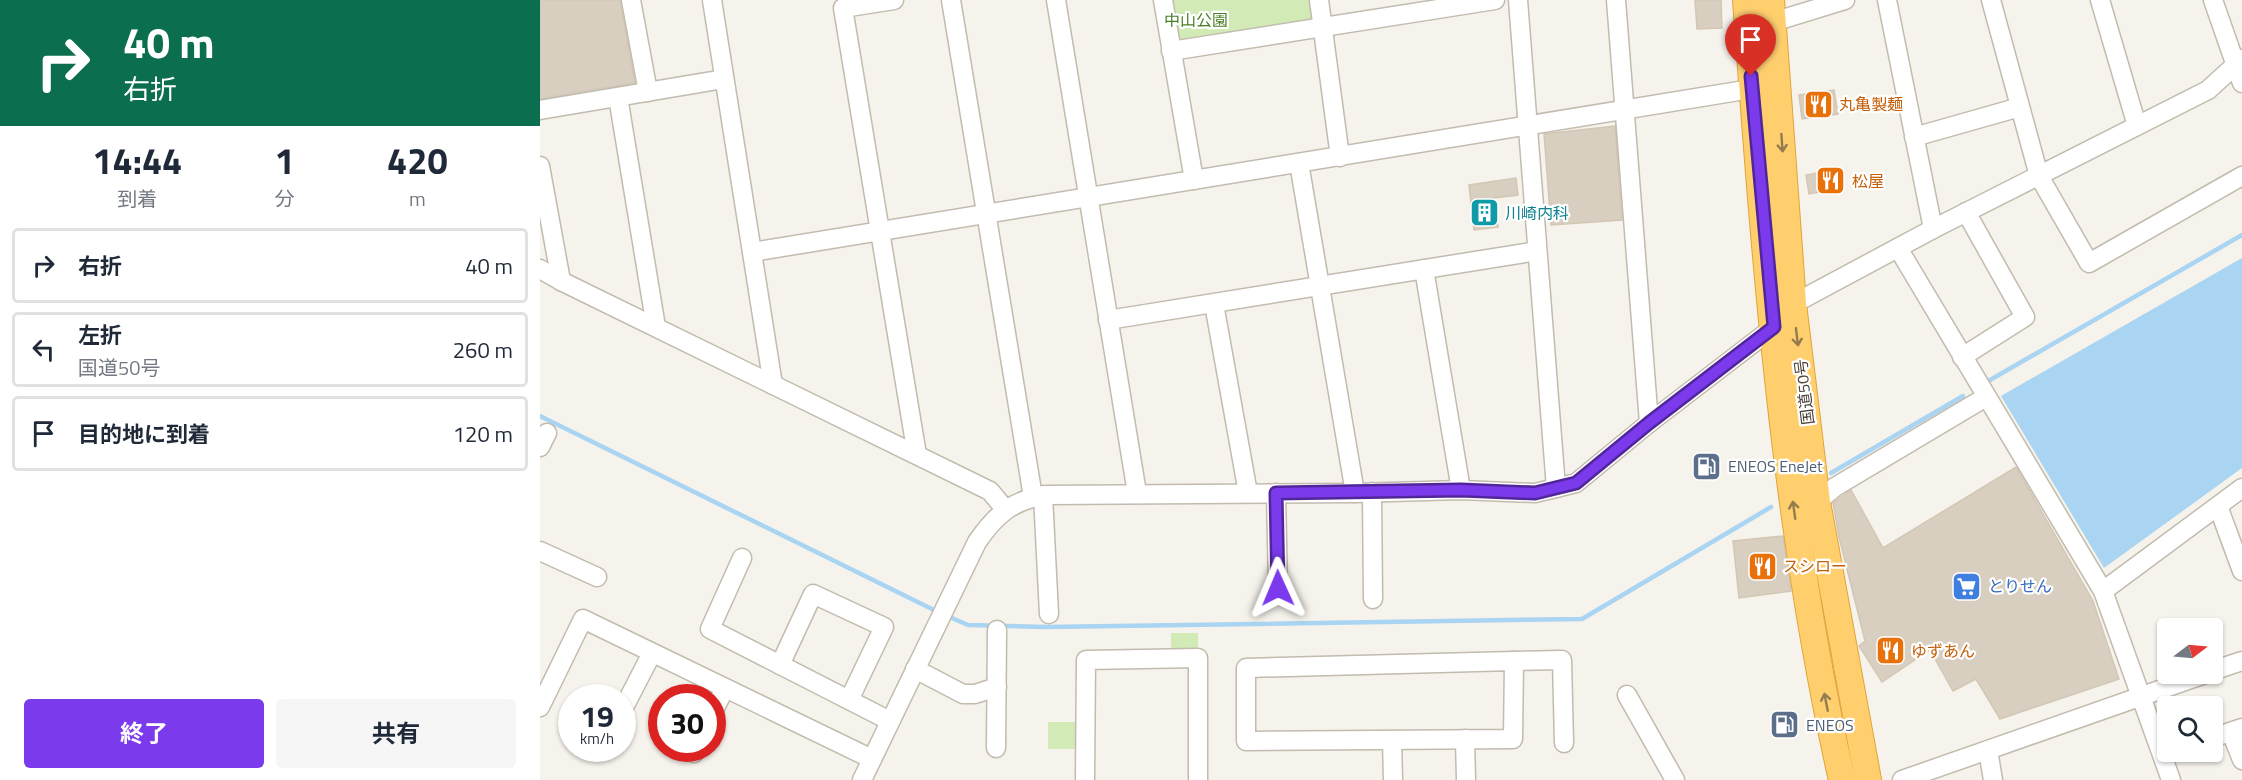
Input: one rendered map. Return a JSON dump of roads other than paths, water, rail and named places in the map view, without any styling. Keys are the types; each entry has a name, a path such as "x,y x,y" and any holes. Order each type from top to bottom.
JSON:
{"highway":[{"name":"国道50号","path":"1746,0 1752,89 1787,463 1821,675 1842,780"},
{"name":"国道50号","path":"1772,11 1793,304 1817,502 1868,780"}],"street":[{"path":"632,0 648,92"},
{"path":"711,0 773,385"},
{"path":"894,0 843,8 917,455"},
{"path":"951,0 986,214 1038,496 1049,614"},
{"path":"1056,0 1137,493"},
{"path":"1163,0 1194,180"},
{"path":"1319,0 1340,157"},
{"path":"1171,51 1323,28 1422,5 1495,0"},
{"path":"1518,0 1556,488"},
{"path":"1616,0 1649,423"},
{"path":"1772,11 1845,0"},
{"path":"1887,0 1933,229"},
{"path":"1991,0 2038,176 2089,263 2242,176"},
{"path":"2100,0 2137,126"},
{"path":"2214,0 2238,62 2242,83"},
{"path":"1793,304 1933,229 2208,90 2238,62"},
{"path":"540,110 724,79"},
{"path":"752,252 1778,85"},
{"path":"618,97 656,327"},
{"path":"1914,137 2020,107"},
{"path":"1299,163 1320,286 1363,493 1373,599"},
{"path":"540,166 561,281"},
{"path":"1962,357 2025,317 1966,212"},
{"path":"1898,248 2103,591 2141,696 2157,729"},
{"path":"1108,320 1537,251"},
{"path":"540,269 990,490 1005,509"},
{"path":"1424,269 1461,490"},
{"path":"1214,304 1248,493"},
{"path":"862,780 977,542 989,524 1005,509 1038,496 1137,493 1363,493 1461,490 1535,493 1576,483 1649,423 1774,327"},
{"path":"1817,502 1835,487 1986,397"},
{"path":"2103,591 2242,488"},
{"path":"1276,493 1278,588"},
{"path":"2218,506 2242,571"},
{"path":"540,551 597,577"},
{"path":"742,558 710,629 890,721"},
{"path":"780,665 813,594 884,627 849,700"},
{"path":"540,707 583,619 717,684"},
{"path":"996,748 997,630"},
{"path":"636,684 652,652"},
{"path":"1085,780 1086,660 1198,658 1198,780"},
{"path":"1514,661 1513,739 1246,741 1246,668 1514,661 1562,660 1564,743"},
{"path":"2223,667 2242,660"},
{"path":"915,669 963,694 975,694 997,687"},
{"path":"1902,780 2176,684"},
{"path":"726,688 872,759"},
{"path":"1627,695 1675,780"},
{"path":"2237,730 2242,760"},
{"path":"1465,739 1466,780"},
{"path":"1392,740 1393,780"},
{"path":"1988,750 1993,780"},
{"path":"2170,762 2171,780"}],"water":[{"path":"2242,258 2242,468 2104,568 2001,396"}],"waterway":[{"path":"1990,380 2242,235"},
{"path":"1831,473 1963,396"},
{"path":"540,416 938,612"},
{"path":"945,615 968,625 1046,627 1582,619 1771,507"}],"place":[{"name":"丸亀製麺","path":"1818,104"},
{"name":"松屋","path":"1831,181"},
{"name":"川崎内科","path":"1484,213"},
{"name":"ENEOS EneJet","path":"1707,466"},
{"name":"スシロー","path":"1762,566"},
{"name":"とりせん","path":"1967,586"},
{"name":"ゆずあん","path":"1890,651"},
{"name":"ENEOS","path":"1785,725"}],"park label":[{"name":"中山公園","path":"1196,20"}]}
